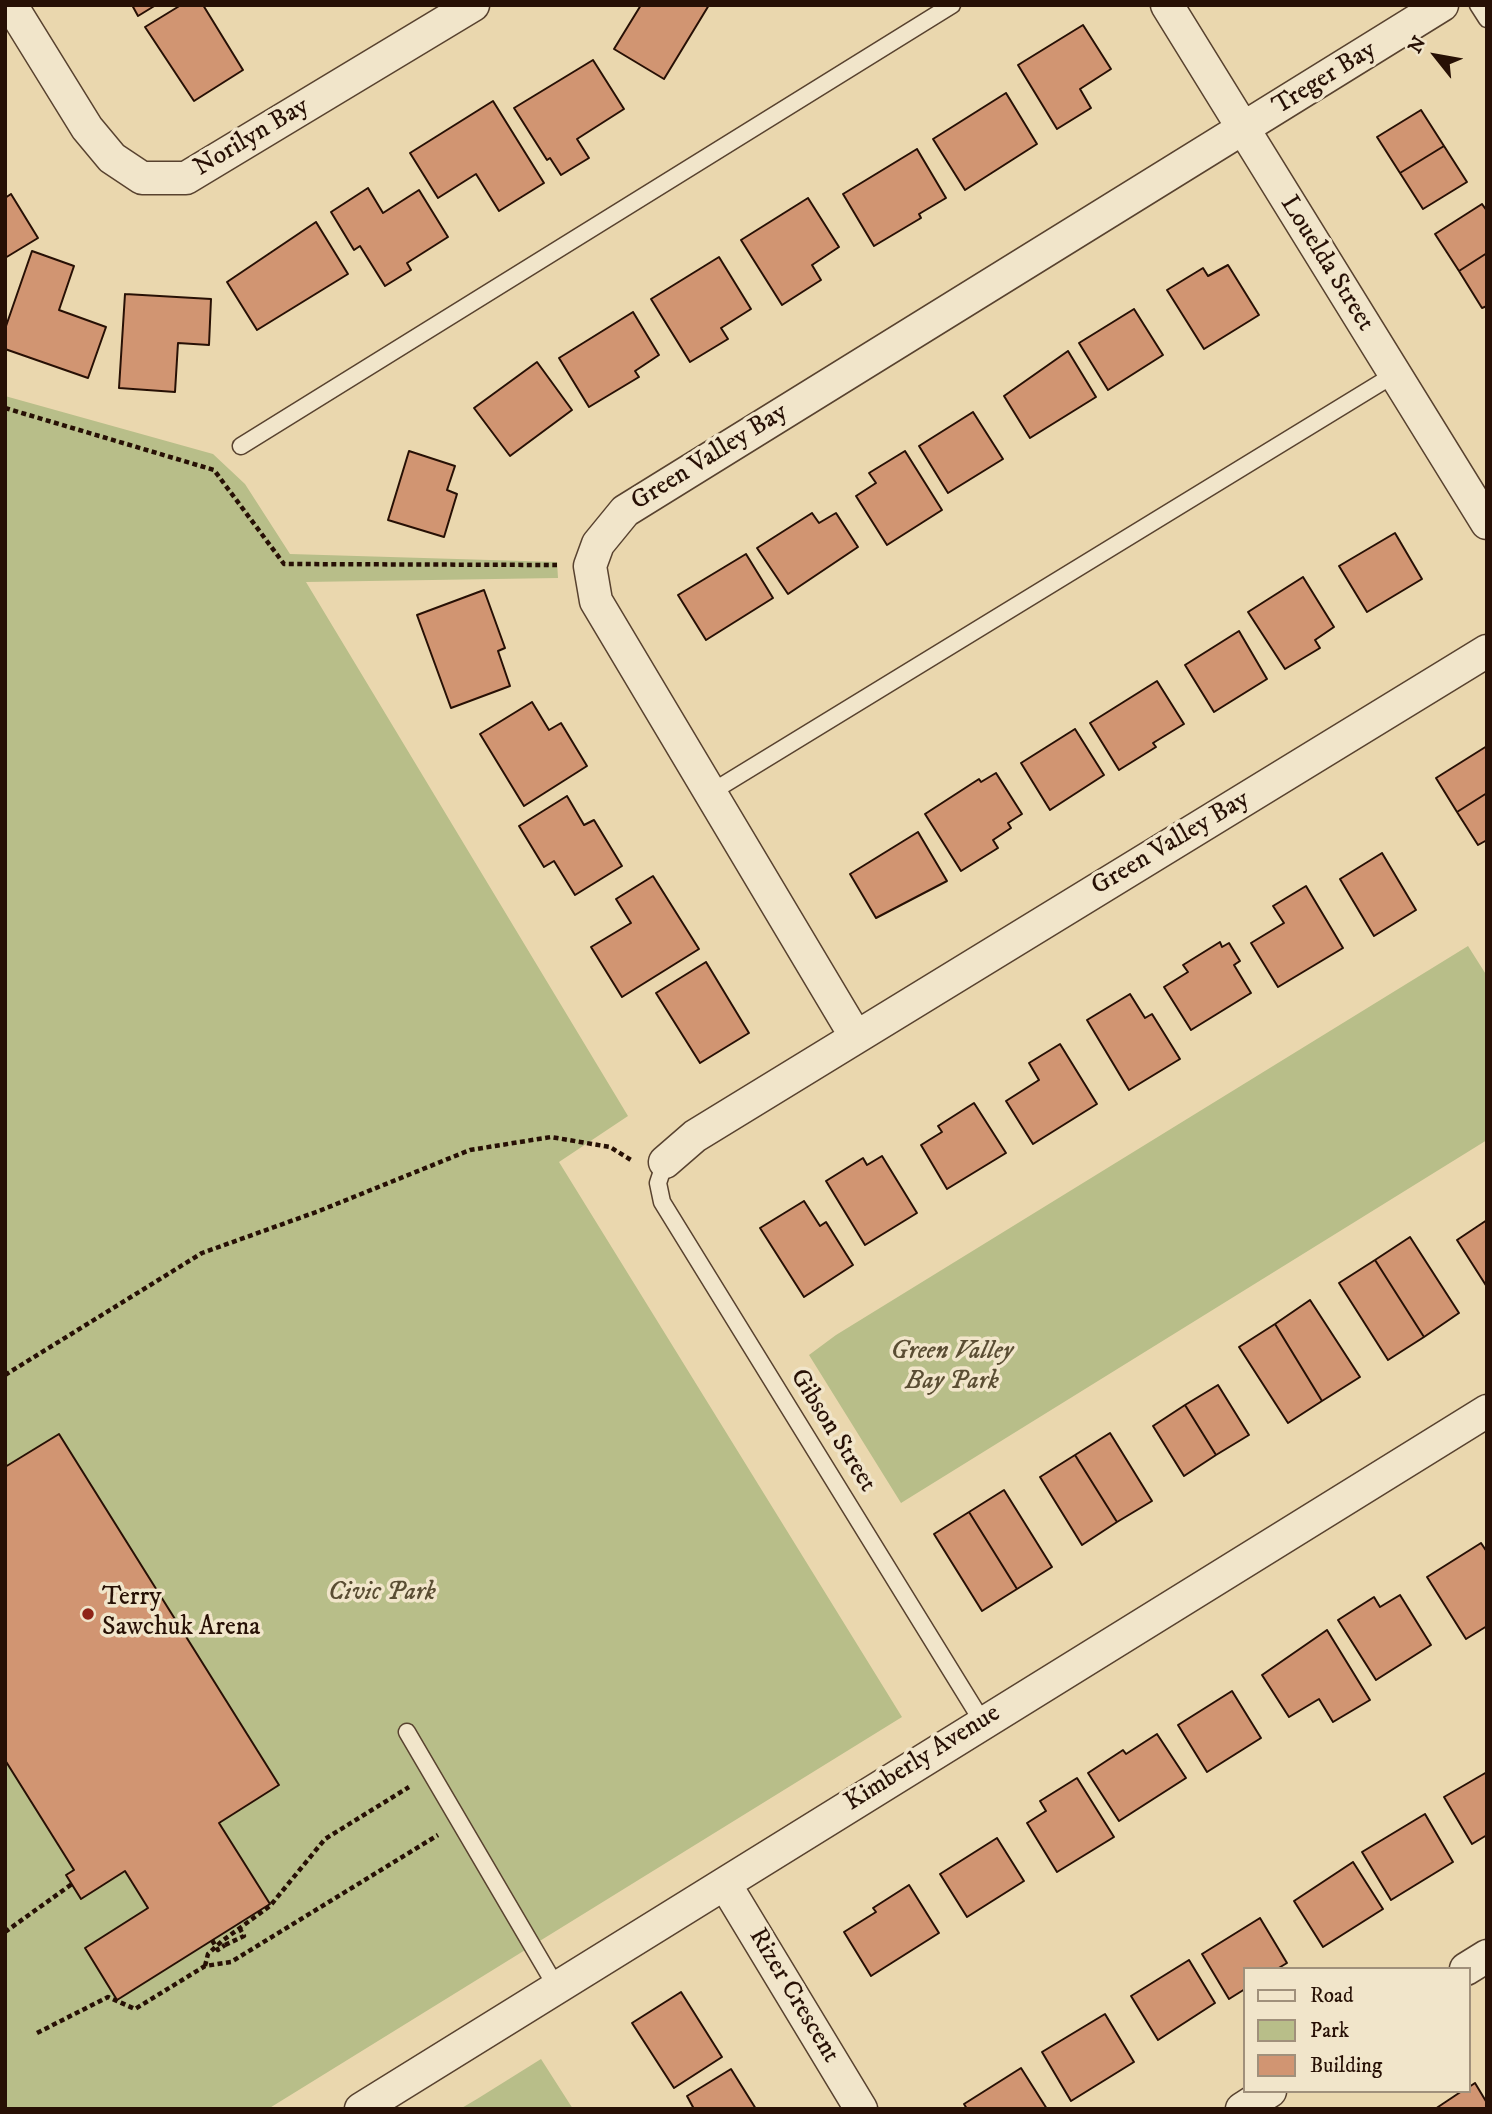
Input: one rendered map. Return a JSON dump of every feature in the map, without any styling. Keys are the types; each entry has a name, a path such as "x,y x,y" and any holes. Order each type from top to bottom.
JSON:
{"street":[{"name":"Norilyn Bay","path":"11,5 87,128 112,158 142,178 186,178 473,5"},
{"name":"Louelda Street","path":"1167,5 1487,523"},
{"name":"Treger Bay","path":"1243,131 1442,5"},
{"name":"Green Valley Bay","path":"590,566 597,544 625,511 1243,131"},
{"path":"590,566 596,601 856,1037"},
{"name":"Green Valley Bay","path":"663,1170 695,1136 1487,652"},
{"name":"Kimberly Avenue","path":"360,2109 725,1884 982,1721 1487,1411"},
{"name":"Rizer Crescent","path":"725,1884 862,2109"},
{"path":"1469,1967 1487,1956"},
{"path":"1242,2109 1267,2093"}],"lane":[{"path":"241,446 952,5"},
{"path":"1478,5 1487,19"},
{"path":"710,793 1395,374"},
{"name":"Gibson Street","path":"663,1170 662,1202 982,1721"},
{"path":"407,1732 557,1988"}],"path":[{"path":"5,408 214,470 284,564 590,566"},
{"path":"5,1375 202,1253 319,1211 470,1150 551,1137 610,1147 663,1170"},
{"path":"205,1966 208,1954 270,1906 325,1839 431,1774"},
{"path":"37,2033 108,1997 135,2010 205,1966 231,1962 460,1822"},
{"path":"5,1932 72,1884"},
{"path":"212,1940 218,1950 244,1936 240,1929"}],"green space":[{"name":"Civic Park","path":"5,396 213,454 245,484 290,554 557,562 558,578 306,582 628,1116 559,1162 902,1717 268,2109 5,2109"},
{"name":"Green Valley Bay Park","path":"1468,946 1487,976 1487,1140 901,1503 809,1355 836,1335"},
{"path":"541,2059 573,2109 460,2109 477,2099"}],"building":[{"path":"132,5 156,5 138,16"},
{"path":"181,5 203,5 243,70 194,101 145,27"},
{"path":"641,5 709,5 664,79 614,49"},
{"path":"1083,25 1111,69 1080,89 1091,108 1057,129 1018,65"},
{"path":"593,60 624,109 577,139 589,158 561,175 550,158 547,160 514,108"},
{"path":"1006,93 1037,144 965,190 933,139"},
{"path":"493,101 544,183 499,211 476,174 438,198 410,153"},
{"path":"1421,110 1444,146 1400,173 1377,137"},
{"path":"1444,146 1467,182 1423,209 1400,173"},
{"path":"917,149 946,198 919,214 921,218 874,246 843,194"},
{"path":"368,188 383,213 419,190 448,237 407,263 411,270 385,286 360,246 354,250 331,212"},
{"path":"11,194 38,238 5,258 5,198"},
{"path":"808,198 839,247 812,265 821,280 782,305 741,240"},
{"path":"1482,204 1487,211 1487,253 1459,271 1435,234"},
{"path":"316,222 348,274 257,330 227,282"},
{"path":"32,251 74,266 59,310 106,327 88,378 5,349 5,329"},
{"path":"1487,253 1487,306 1482,308 1459,271"},
{"path":"719,257 751,309 721,328 728,339 690,362 651,299"},
{"path":"1228,265 1259,315 1204,349 1167,290 1203,268 1208,276"},
{"path":"125,294 211,299 209,345 178,343 175,392 119,388"},
{"path":"1134,309 1163,355 1108,390 1079,343"},
{"path":"633,312 659,355 635,371 639,377 589,407 559,358"},
{"path":"1068,351 1096,397 1030,438 1004,396"},
{"path":"537,362 572,410 510,456 474,408"},
{"path":"973,412 1003,459 948,493 919,446"},
{"path":"409,451 455,466 447,490 457,494 444,537 388,520"},
{"path":"905,451 942,510 887,545 856,496 876,483 869,473"},
{"path":"812,513 819,523 836,513 858,547 788,594 757,548"},
{"path":"1395,533 1422,579 1367,612 1339,566"},
{"path":"746,554 773,598 706,640 678,595"},
{"path":"1303,577 1334,627 1315,640 1320,648 1285,669 1248,612"},
{"path":"484,590 505,648 498,651 510,686 451,708 417,615"},
{"path":"1239,631 1267,679 1214,712 1185,665"},
{"path":"1157,681 1184,724 1153,743 1156,747 1119,770 1090,723"},
{"path":"532,702 549,730 561,723 587,766 524,806 480,734"},
{"path":"1075,729 1104,775 1050,810 1021,763"},
{"path":"1487,746 1487,793 1457,812 1436,778"},
{"path":"996,773 1022,814 1008,823 1011,828 993,840 998,848 961,871 925,814 979,779 981,782"},
{"path":"1487,793 1487,840 1478,845 1457,812"},
{"path":"567,796 584,825 594,820 622,866 575,895 554,861 544,867 519,826"},
{"path":"918,832 947,881 876,918 850,874"},
{"path":"1382,853 1416,910 1374,936 1340,879"},
{"path":"653,876 699,949 622,997 591,947 631,923 616,899"},
{"path":"1306,886 1343,948 1278,987 1251,943 1284,923 1273,906"},
{"path":"1220,942 1222,947 1229,943 1240,961 1234,965 1251,993 1191,1030 1164,987 1188,972 1183,965"},
{"path":"706,962 749,1033 700,1063 656,993"},
{"path":"1130,994 1145,1018 1152,1014 1180,1059 1129,1090 1087,1020"},
{"path":"1060,1044 1097,1104 1033,1144 1006,1101 1039,1080 1029,1063"},
{"path":"974,1103 1006,1153 947,1189 921,1145 942,1132 938,1126"},
{"path":"882,1156 917,1213 865,1245 826,1181 863,1158 867,1165"},
{"path":"804,1201 820,1226 826,1222 853,1265 804,1297 760,1228"},
{"path":"1487,1220 1487,1287 1457,1240"},
{"path":"1410,1237 1459,1313 1424,1337 1375,1260"},
{"path":"1375,1260 1424,1337 1388,1360 1339,1283"},
{"path":"1310,1300 1360,1377 1322,1401 1275,1324"},
{"path":"1275,1324 1322,1401 1288,1423 1239,1347"},
{"path":"1218,1385 1249,1435 1216,1455 1185,1405"},
{"path":"1185,1405 1216,1455 1184,1476 1153,1426"},
{"path":"1110,1433 1152,1501 1117,1522 1075,1455"},
{"name":"Terry Sawchuk Arena","path":"59,1434 279,1785 219,1823 270,1904 117,2000 85,1948 148,1908 125,1871 81,1899 66,1875 74,1870 5,1760 5,1467"},
{"path":"1075,1455 1117,1522 1082,1545 1040,1477"},
{"path":"1004,1490 1052,1567 1017,1589 969,1512"},
{"path":"969,1512 1017,1589 982,1611 934,1534"},
{"path":"1481,1543 1487,1552 1487,1626 1466,1639 1427,1577"},
{"path":"1400,1595 1431,1645 1376,1680 1338,1620 1374,1597 1380,1607"},
{"path":"1327,1630 1370,1700 1333,1722 1319,1699 1289,1717 1262,1675"},
{"path":"1232,1691 1261,1738 1207,1772 1178,1725"},
{"path":"1157,1734 1186,1778 1119,1821 1088,1773 1123,1750 1126,1754"},
{"path":"1487,1772 1487,1835 1472,1844 1444,1797"},
{"path":"1077,1778 1114,1837 1057,1872 1027,1823 1046,1811 1040,1801"},
{"path":"1425,1814 1453,1862 1391,1900 1362,1852"},
{"path":"997,1838 1024,1881 967,1917 940,1874"},
{"path":"1353,1862 1383,1909 1323,1947 1294,1901"},
{"path":"909,1885 939,1933 871,1976 844,1932 876,1912 873,1908"},
{"path":"1260,1918 1287,1963 1280,1967 1244,1967 1244,1990 1229,1999 1202,1954"},
{"path":"1189,1960 1215,2003 1158,2040 1131,1996"},
{"path":"681,1992 722,2057 674,2088 632,2023"},
{"path":"1105,2014 1134,2062 1071,2101 1042,2052"},
{"path":"1021,2068 1047,2109 967,2109 964,2104"},
{"path":"731,2069 756,2109 694,2109 687,2096"},
{"path":"1475,2083 1487,2103 1487,2109 1435,2109 1459,2093 1471,2093 1471,2086"}],"place":[{"name":"Terry Sawchuk Arena","path":"88,1614"}]}
